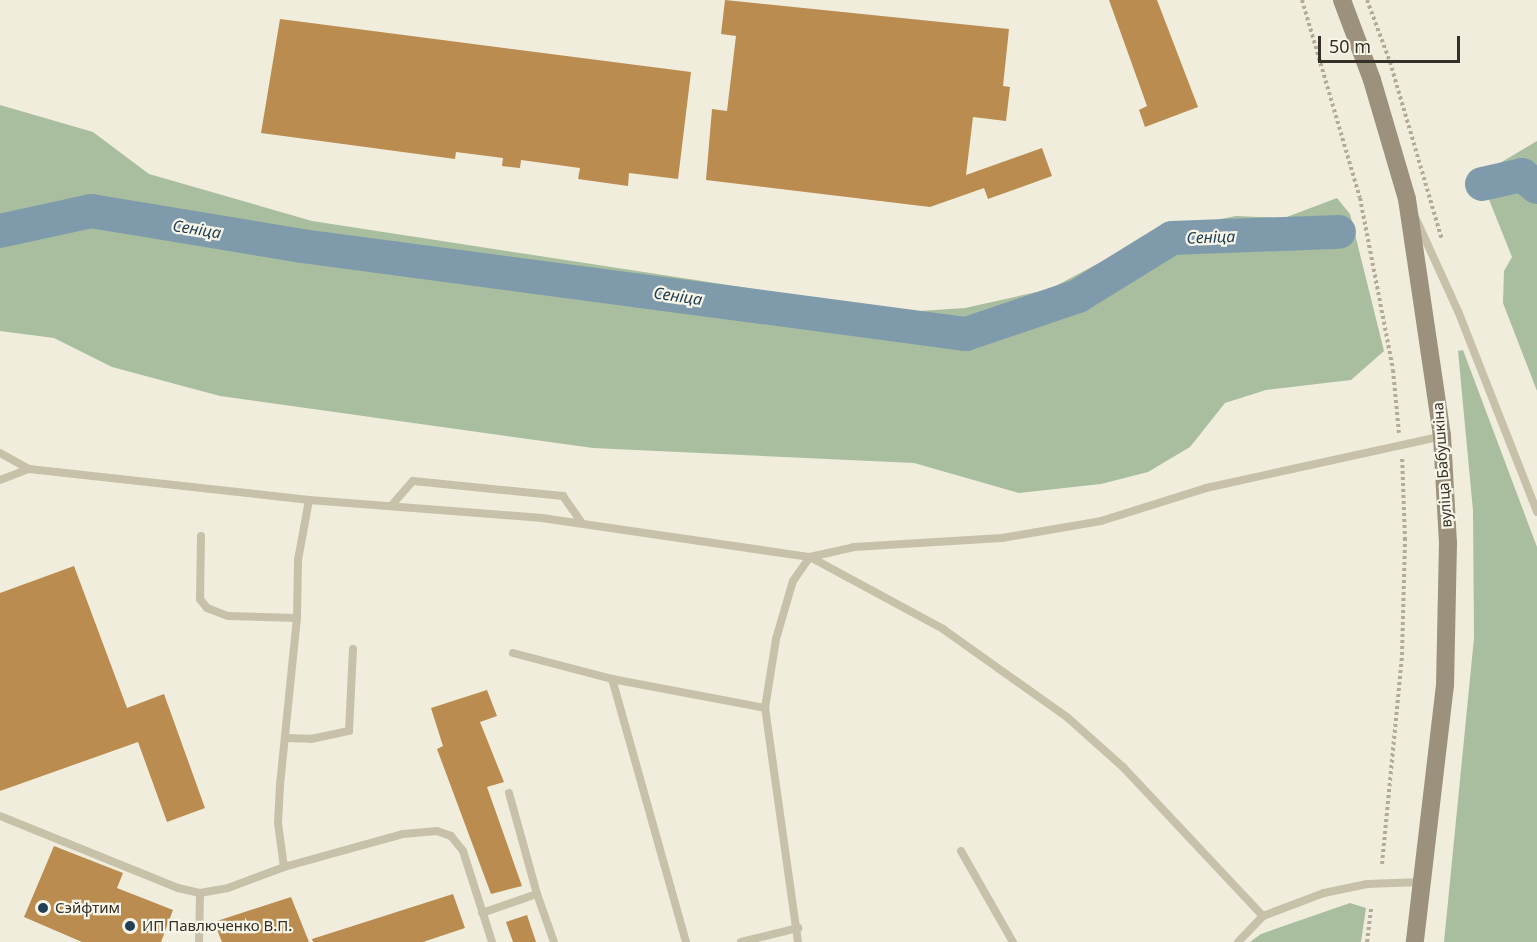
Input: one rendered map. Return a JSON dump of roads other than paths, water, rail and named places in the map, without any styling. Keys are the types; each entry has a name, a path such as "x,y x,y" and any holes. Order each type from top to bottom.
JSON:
{"street":[{"name":"вуліца Бабушкіна","path":"1342,0 1372,80 1407,200 1442,436 1448,543 1445,685 1415,942"}],"lane":[{"path":"1407,200 1458,311 1537,512"},
{"path":"798,942 798,928 765,708 777,639 793,581 810,557 854,547 1002,538 1101,521 1206,488 1442,436"},
{"path":"0,453 29,469 309,500 582,523 810,557 943,629 1067,717 1123,767 1263,916"},
{"path":"0,480 29,469"},
{"path":"392,506 413,481 563,496 582,523"},
{"path":"284,867 278,823 297,618 298,560 309,500"},
{"path":"201,536 200,599 207,608 228,616 297,618"},
{"path":"286,738 312,739 349,731 353,649"},
{"path":"513,652 612,679 765,708"},
{"path":"612,679 686,942"},
{"path":"509,793 537,894 554,942"},
{"path":"0,816 178,888 200,892 228,888 284,867 403,834 437,831 451,836 463,852 492,942"},
{"path":"961,852 1013,942"},
{"path":"1238,942 1263,916 1335,891 1367,884 1422,882"},
{"path":"199,942 200,892"},
{"path":"482,913 537,894"},
{"path":"741,942 798,928"}],"waterway":[{"name":"Сеніца","path":"1482,184 1522,175 1537,187"},
{"name":"Сеніца","path":"0,231 91,211 302,246 966,334 1078,296 1172,238 1339,232"}],"place":[{"name":"Сэйфтим","path":"43,908"},
{"name":"ИП Павлюченко В.П.","path":"130,926"}]}
